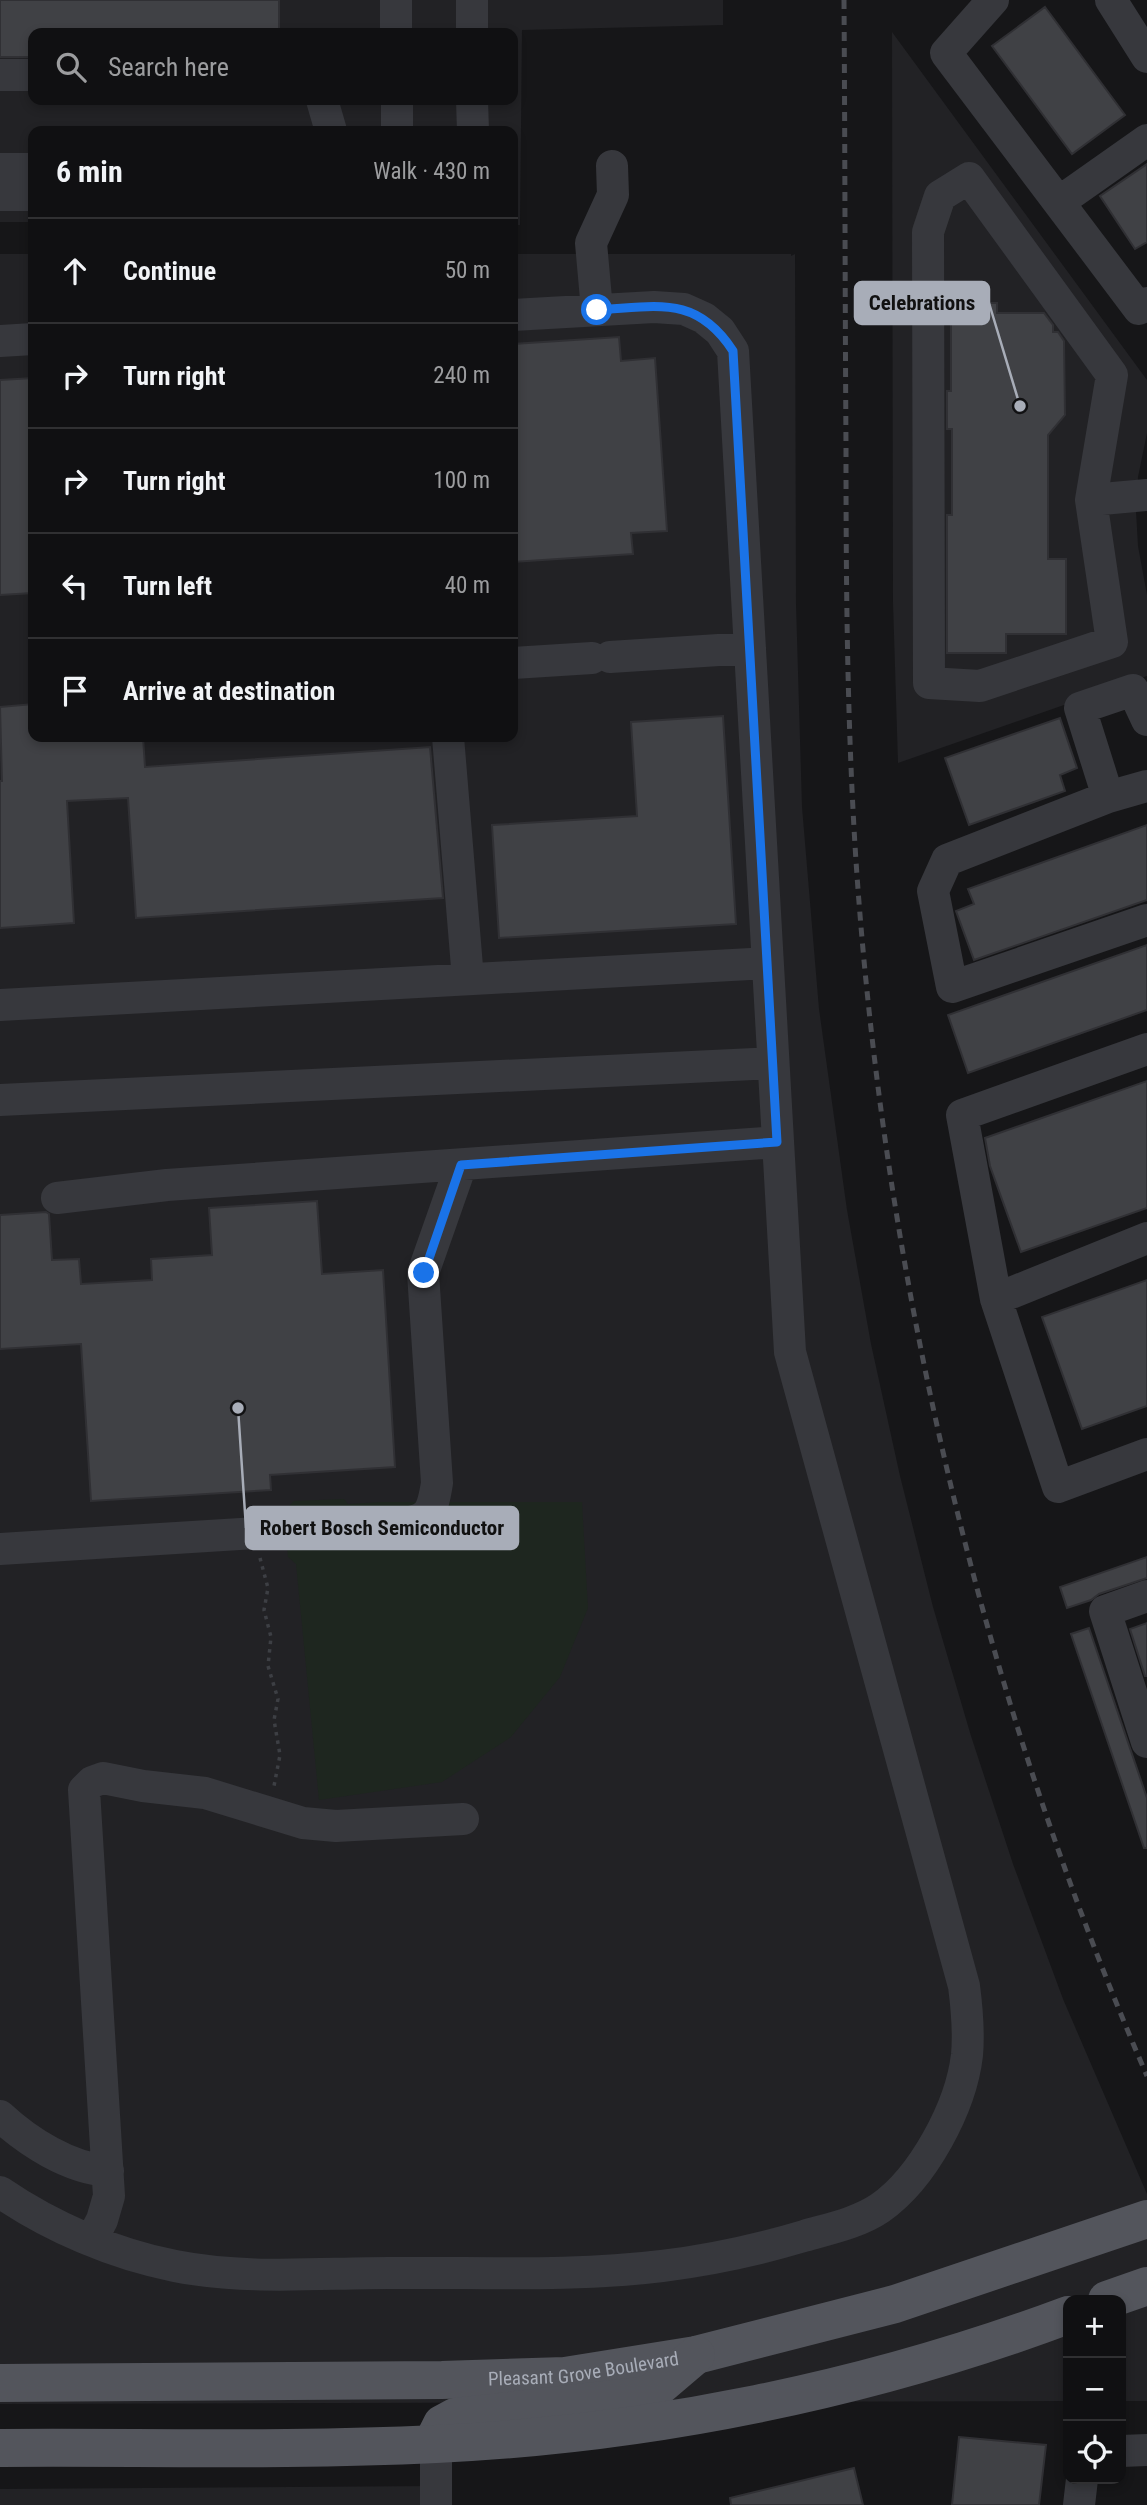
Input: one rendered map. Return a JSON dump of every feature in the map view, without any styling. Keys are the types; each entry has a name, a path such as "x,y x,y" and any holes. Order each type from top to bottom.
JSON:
{"main road":[{"name":"Pleasant Grove Boulevard","path":"0,2383 428,2380 565,2376 696,2355 895,2304 1147,2219"},
{"path":"0,2448 436,2444 553,2435 632,2425 783,2398 924,2362 1063,2317"},
{"path":"436,2444 436,2436 442,2424 455,2417 649,2395 696,2355"}],"lane":[{"path":"396,0 396,28"},
{"path":"472,0 472,28"},
{"path":"993,0 946,52 1139,309 1147,303"},
{"path":"1111,0 1147,57"},
{"path":"0,75 28,75"},
{"path":"323,105 330,126"},
{"path":"397,105 397,126"},
{"path":"472,105 472,126"},
{"path":"1059,202 1147,140"},
{"path":"597,310 591,243 613,195 612,166"},
{"path":"0,169 28,169"},
{"path":"969,178 1112,375 1091,500 1112,642 981,686 929,683 928,232 940,196 969,178"},
{"path":"0,195 28,195"},
{"path":"0,2192 57,2225 92,2239 129,2253 201,2270 234,2273 559,2272 660,2266 752,2250 842,2225 879,2208 906,2183 924,2159 944,2127 958,2094 967,2057 968,2017 965,1996 950,1932 790,1352 733,351 720,331 704,318 684,309 654,307 518,314"},
{"path":"0,341 28,339"},
{"path":"1091,500 1147,495"},
{"path":"518,663 750,648"},
{"path":"1108,797 1080,708 1133,690 1147,720"},
{"path":"448,742 468,979"},
{"path":"1147,786 1108,797 947,859 933,891 952,986 1147,920"},
{"path":"0,1005 767,963"},
{"path":"1147,1049 962,1115 996,1299 1058,1487 1147,1454"},
{"path":"0,1100 773,1063"},
{"path":"57,1198 167,1185 777,1142"},
{"path":"0,1549 397,1524 419,1521 429,1514 437,1483 424,1273 461,1165"},
{"path":"996,1299 1147,1238"},
{"path":"1146,1733 1105,1611 1147,1596"},
{"path":"92,2239 102,2220 109,2196 85,1790 92,1782 103,1778 142,1786 205,1793 303,1823 335,1826 463,1819"},
{"path":"0,2116 30,2140 69,2161 94,2170 108,2171"},
{"path":"436,2444 436,2505"},
{"path":"1126,2451 1147,2451"},
{"path":"1079,2505 1081,2484"}],"path":[{"path":"259,1533 260,1558 268,1588 264,1610 271,1637 268,1666 278,1699 274,1720 280,1755 274,1779 275,1816"}],"shaded area":[{"path":"0,0 723,0 723,25 522,30 520,225 518,126 28,126 28,222 0,222"},
{"path":"892,32 1147,380 1147,433 1138,477 1136,511 1138,546 1147,595 1147,676 898,763 893,602"},
{"path":"0,254 28,254 28,742 518,742 518,254 795,254 796,604 802,807 819,1009 847,1210 871,1344 933,1607 971,1736 1013,1864 1063,1999 1147,2194 1147,2401 1126,2401 1126,2295 1063,2295 1063,2401 0,2404"},
{"path":"344,1499 348,1504 582,1502 588,1608 560,1677 511,1737 442,1782 319,1800 296,1564 288,1557 284,1511 294,1501"},
{"path":"441,2486 441,2505 0,2505 0,2489"}],"building":[{"path":"0,0 279,0 279,28 28,28 28,57 0,57"},
{"path":"1045,7 1125,115 1072,154 992,46"},
{"path":"1147,164 1147,242 1135,249 1100,196"},
{"path":"951,303 997,303 997,313 1044,313 1053,325 1053,332 1058,332 1064,341 1065,415 1048,435 1048,559 1066,559 1066,634 1006,634 1006,653 947,653 947,515 952,515 952,429 947,429 947,391 951,391"},
{"path":"619,337 621,361 655,358 667,531 631,533 633,554 518,562 518,344"},
{"path":"28,378 28,593 0,595 0,380"},
{"path":"28,704 28,742 143,742 145,767 430,747 443,898 136,918 128,798 67,801 74,923 0,928 0,707"},
{"path":"723,716 736,924 499,938 492,825 637,816 631,722"},
{"path":"1060,718 1077,768 1060,775 1065,791 969,825 945,758"},
{"path":"1147,825 1147,900 974,960 956,911 974,904 968,889"},
{"path":"1147,945 1147,1010 968,1073 948,1015"},
{"path":"1147,1081 1147,1208 1021,1252 990,1166 985,1138"},
{"path":"317,1201 322,1274 383,1270 395,1467 270,1475 271,1490 91,1501 81,1344 0,1349 0,1215 49,1214 52,1260 79,1259 81,1284 152,1280 151,1259 212,1255 209,1208"},
{"path":"1147,1280 1147,1406 1082,1429 1042,1317"},
{"path":"1147,1557 1147,1578 1067,1608 1060,1587"},
{"path":"1147,1623 1147,1676 1145,1676 1130,1629"},
{"path":"1089,1628 1147,1798 1147,1848 1144,1848 1071,1634"},
{"path":"959,2437 1046,2445 1039,2505 952,2505"},
{"path":"854,2468 863,2505 731,2505 730,2498"}],"railway":[{"path":"844,0 846,550 851,758 856,861 870,1017 890,1172 917,1327 950,1481 989,1633 1035,1783 1088,1931 1147,2076"}],"place":[{"name":"Celebrations","path":"1020,406"},
{"name":"Robert Bosch Semiconductor","path":"238,1408"}],"route":[{"path":"424,1273 461,1165 777,1142 733,351 720,331 704,318 684,309 654,307 597,310"}]}
